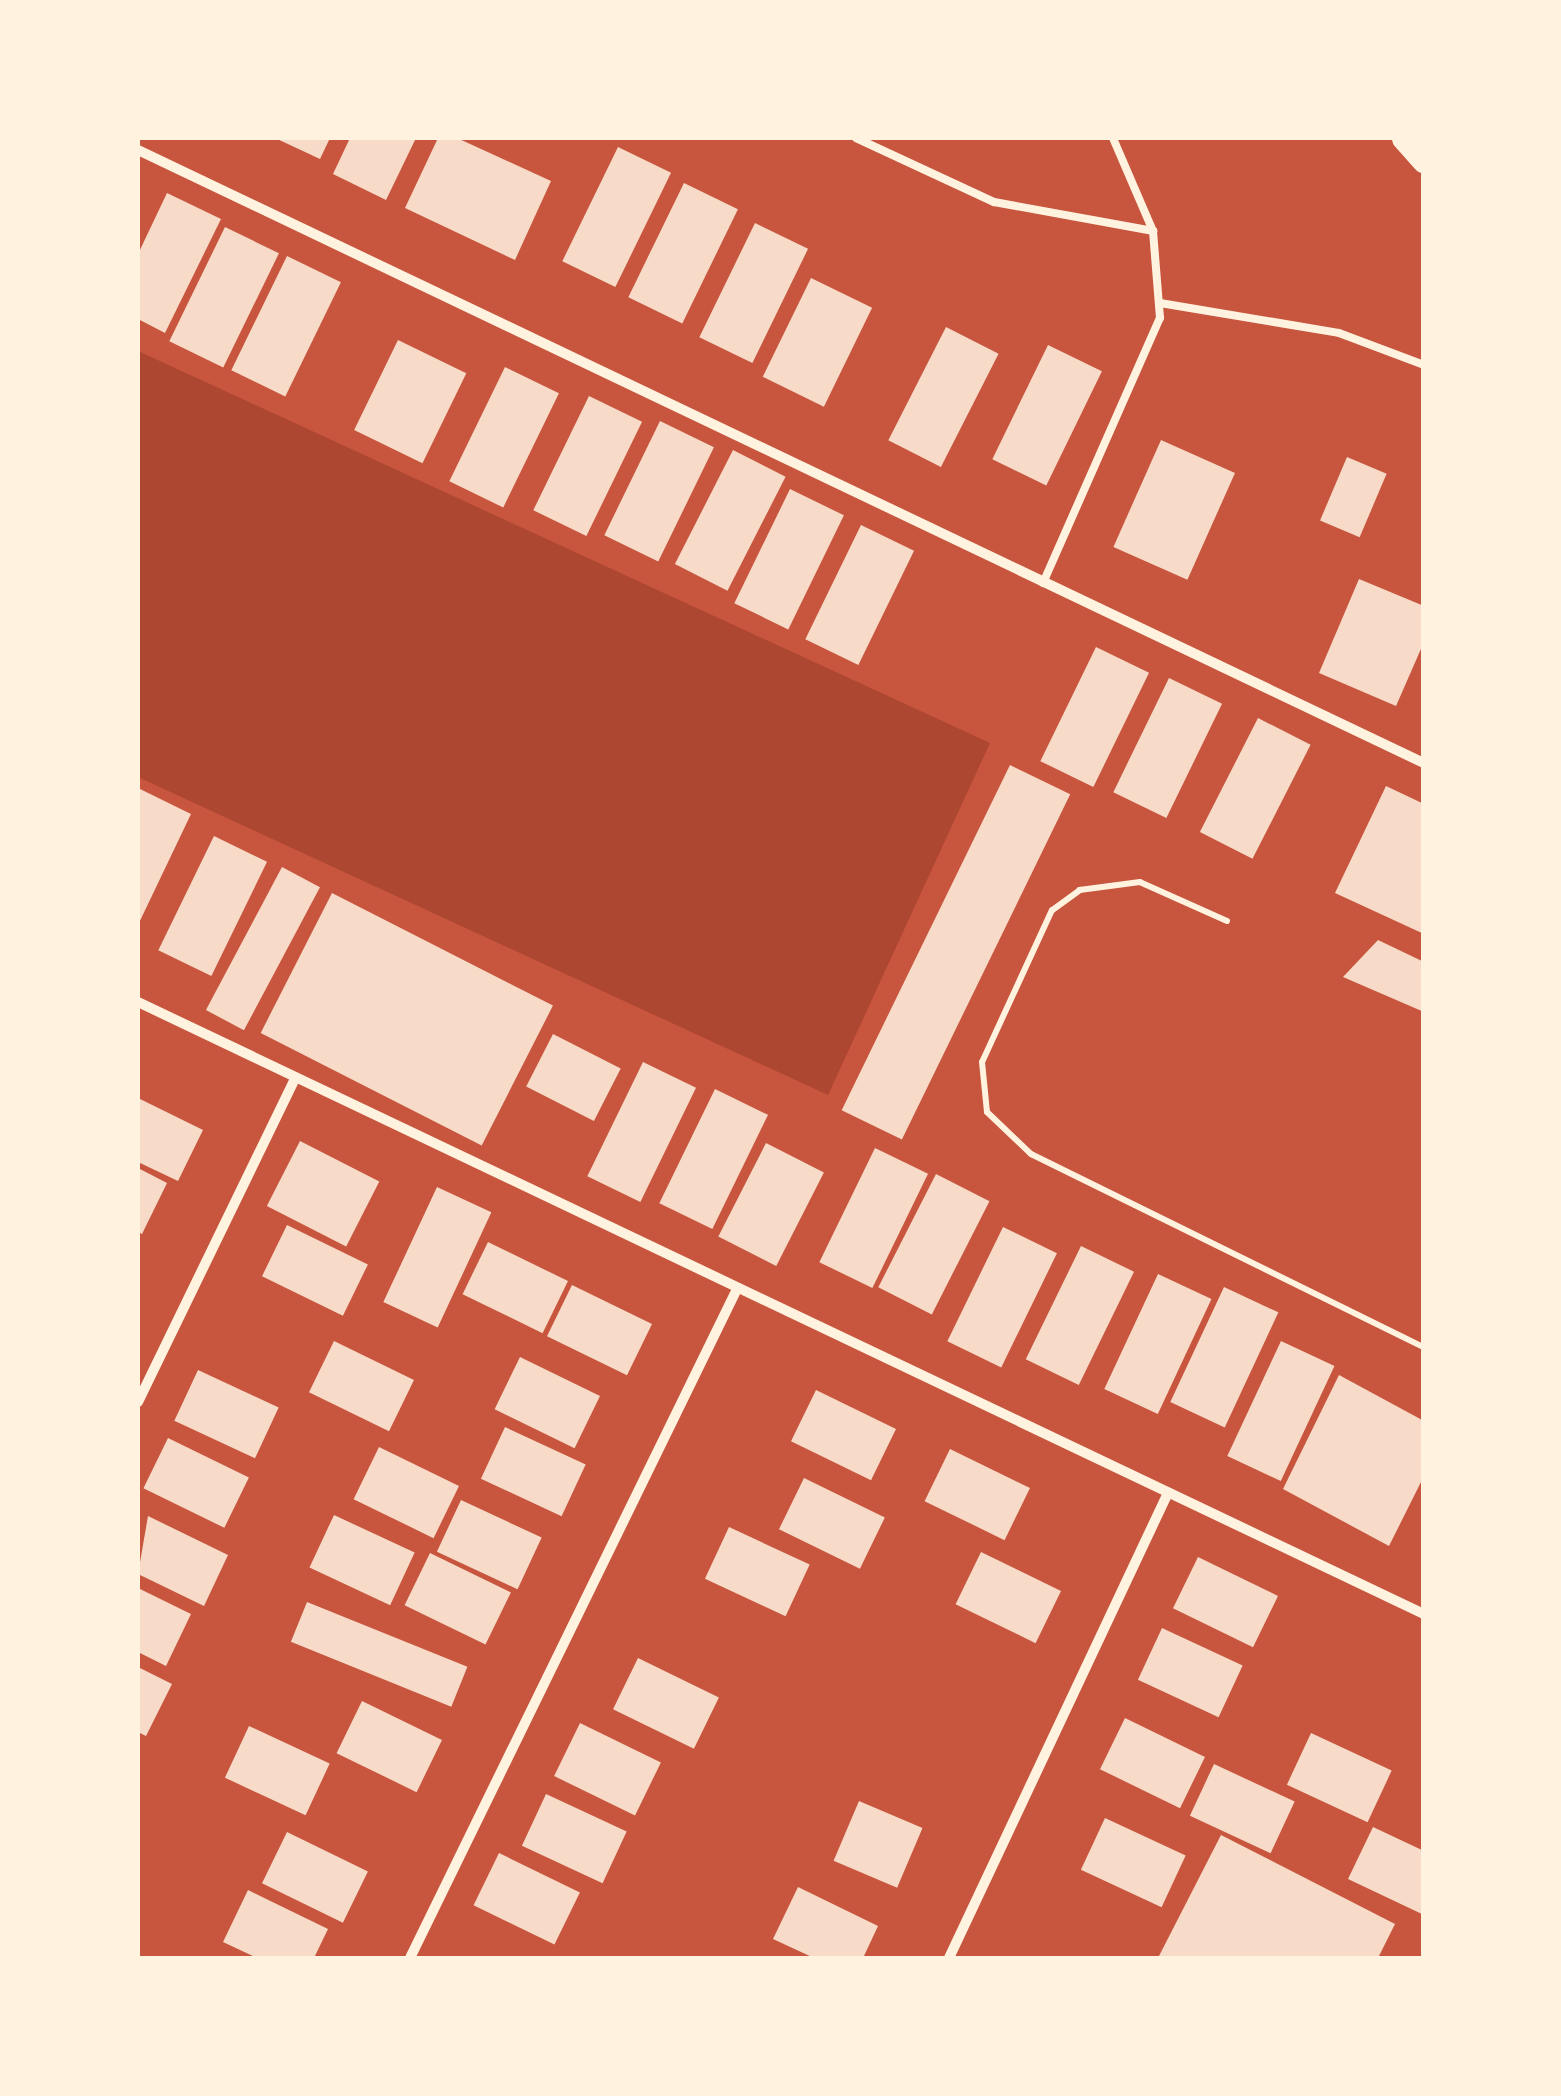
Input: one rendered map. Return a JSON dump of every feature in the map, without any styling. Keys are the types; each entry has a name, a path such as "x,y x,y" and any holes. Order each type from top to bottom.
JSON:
{"main road":[{"path":"1404,138 1424,160"}],"street":[{"path":"138,150 1424,763"},
{"path":"138,1002 734,1294 1424,1614"},
{"path":"138,1402 295,1078"},
{"path":"410,1958 734,1294"},
{"path":"949,1958 1166,1497"}],"lane":[{"path":"856,138 994,202 1153,231"},
{"path":"1043,583 1148,360 1160,303 1153,231 1112,138"},
{"path":"1160,303 1339,332 1424,365"}],"path":[{"path":"1227,920 1140,882 1080,890 1052,910 982,1062 987,1112 1031,1154 1424,1347"}],"shaded area":[{"path":"138,351 990,743 828,1095 138,777"}],"building":[{"path":"275,138 330,138 320,159"},
{"path":"350,138 416,138 386,200 333,174"},
{"path":"438,138 457,138 551,181 515,260 405,208"},
{"path":"618,147 671,173 615,287 562,261"},
{"path":"684,183 738,209 682,323 628,297"},
{"path":"167,193 221,219 165,333 138,319 138,254"},
{"path":"755,223 808,249 752,363 699,337"},
{"path":"225,227 279,253 223,367 169,341"},
{"path":"287,256 341,282 285,396 231,370"},
{"path":"811,278 872,308 824,407 763,377"},
{"path":"946,327 999,354 941,467 888,440"},
{"path":"398,340 466,373 422,463 354,430"},
{"path":"1048,345 1102,371 1046,485 992,459"},
{"path":"505,367 559,393 503,507 449,481"},
{"path":"589,396 642,422 586,536 533,510"},
{"path":"660,421 714,447 658,561 604,535"},
{"path":"1161,440 1235,473 1187,580 1113,547"},
{"path":"733,450 786,477 727,591 675,564"},
{"path":"1347,457 1387,474 1360,537 1320,521"},
{"path":"790,489 844,515 788,629 734,603"},
{"path":"861,525 914,551 858,665 805,639"},
{"path":"1359,579 1424,606 1424,642 1396,706 1319,673"},
{"path":"1096,647 1149,673 1093,787 1040,761"},
{"path":"1169,678 1222,704 1166,818 1113,792"},
{"path":"1258,718 1311,745 1252,859 1200,832"},
{"path":"1010,765 1070,794 902,1140 842,1110"},
{"path":"1386,786 1424,804 1424,934 1335,893"},
{"path":"138,788 191,814 138,925"},
{"path":"214,836 267,862 211,976 158,950"},
{"path":"282,867 320,887 244,1030 206,1010"},
{"path":"332,893 553,1006 482,1145 261,1033"},
{"path":"1378,940 1424,962 1424,1012 1343,977"},
{"path":"553,1034 621,1069 594,1121 526,1087"},
{"path":"643,1062 696,1088 640,1202 587,1176"},
{"path":"715,1089 768,1115 712,1229 659,1203"},
{"path":"138,1098 203,1130 178,1181 138,1162"},
{"path":"300,1141 379,1181 346,1246 267,1206"},
{"path":"766,1143 824,1173 776,1266 718,1237"},
{"path":"875,1148 928,1174 872,1288 819,1262"},
{"path":"138,1168 167,1183 142,1234 138,1232"},
{"path":"936,1174 989,1201 932,1314 878,1287"},
{"path":"437,1187 491,1212 438,1327 383,1302"},
{"path":"287,1225 368,1264 343,1316 262,1276"},
{"path":"1003,1227 1057,1253 1001,1367 947,1341"},
{"path":"488,1242 568,1281 543,1333 463,1294"},
{"path":"1081,1246 1134,1272 1079,1385 1026,1359"},
{"path":"1158,1274 1211,1299 1158,1414 1104,1389"},
{"path":"572,1285 652,1324 627,1375 547,1336"},
{"path":"1224,1287 1278,1312 1225,1427 1170,1402"},
{"path":"334,1341 414,1380 389,1431 309,1392"},
{"path":"1281,1341 1334,1366 1281,1481 1227,1456"},
{"path":"520,1357 600,1396 575,1448 495,1409"},
{"path":"198,1370 279,1408 255,1458 174,1421"},
{"path":"1339,1375 1424,1421 1424,1476 1389,1546 1283,1489"},
{"path":"816,1390 896,1429 871,1480 791,1441"},
{"path":"505,1427 586,1465 562,1516 481,1479"},
{"path":"168,1438 249,1477 224,1528 143,1488"},
{"path":"379,1447 459,1486 434,1538 354,1499"},
{"path":"950,1449 1030,1488 1005,1540 925,1501"},
{"path":"804,1478 885,1517 860,1569 779,1529"},
{"path":"461,1500 542,1538 518,1589 437,1552"},
{"path":"334,1515 415,1553 390,1605 309,1568"},
{"path":"148,1516 228,1555 204,1606 138,1574"},
{"path":"729,1527 810,1565 786,1616 705,1579"},
{"path":"981,1552 1061,1591 1036,1643 956,1604"},
{"path":"430,1553 511,1592 485,1645 405,1605"},
{"path":"1198,1557 1278,1596 1253,1647 1173,1608"},
{"path":"138,1588 191,1614 166,1666 138,1652"},
{"path":"307,1602 467,1667 451,1707 291,1642"},
{"path":"1162,1628 1243,1666 1219,1717 1138,1680"},
{"path":"638,1658 719,1697 694,1749 613,1709"},
{"path":"138,1667 172,1684 146,1736 138,1732"},
{"path":"362,1701 442,1740 417,1792 337,1753"},
{"path":"1125,1718 1205,1757 1180,1808 1100,1769"},
{"path":"580,1723 661,1762 635,1815 554,1776"},
{"path":"249,1726 330,1764 306,1815 225,1778"},
{"path":"1311,1733 1392,1771 1368,1822 1287,1785"},
{"path":"1214,1764 1295,1802 1271,1853 1190,1816"},
{"path":"546,1794 627,1832 603,1883 522,1846"},
{"path":"859,1801 923,1828 897,1888 834,1861"},
{"path":"1105,1818 1186,1856 1162,1907 1081,1870"},
{"path":"1373,1827 1424,1851 1424,1915 1348,1879"},
{"path":"287,1832 368,1871 343,1923 262,1883"},
{"path":"1221,1835 1395,1924 1378,1958 1159,1956"},
{"path":"499,1853 580,1892 554,1945 474,1905"},
{"path":"798,1887 878,1926 863,1958 814,1958 773,1939"},
{"path":"248,1890 328,1929 314,1958 257,1958 223,1942"}]}
